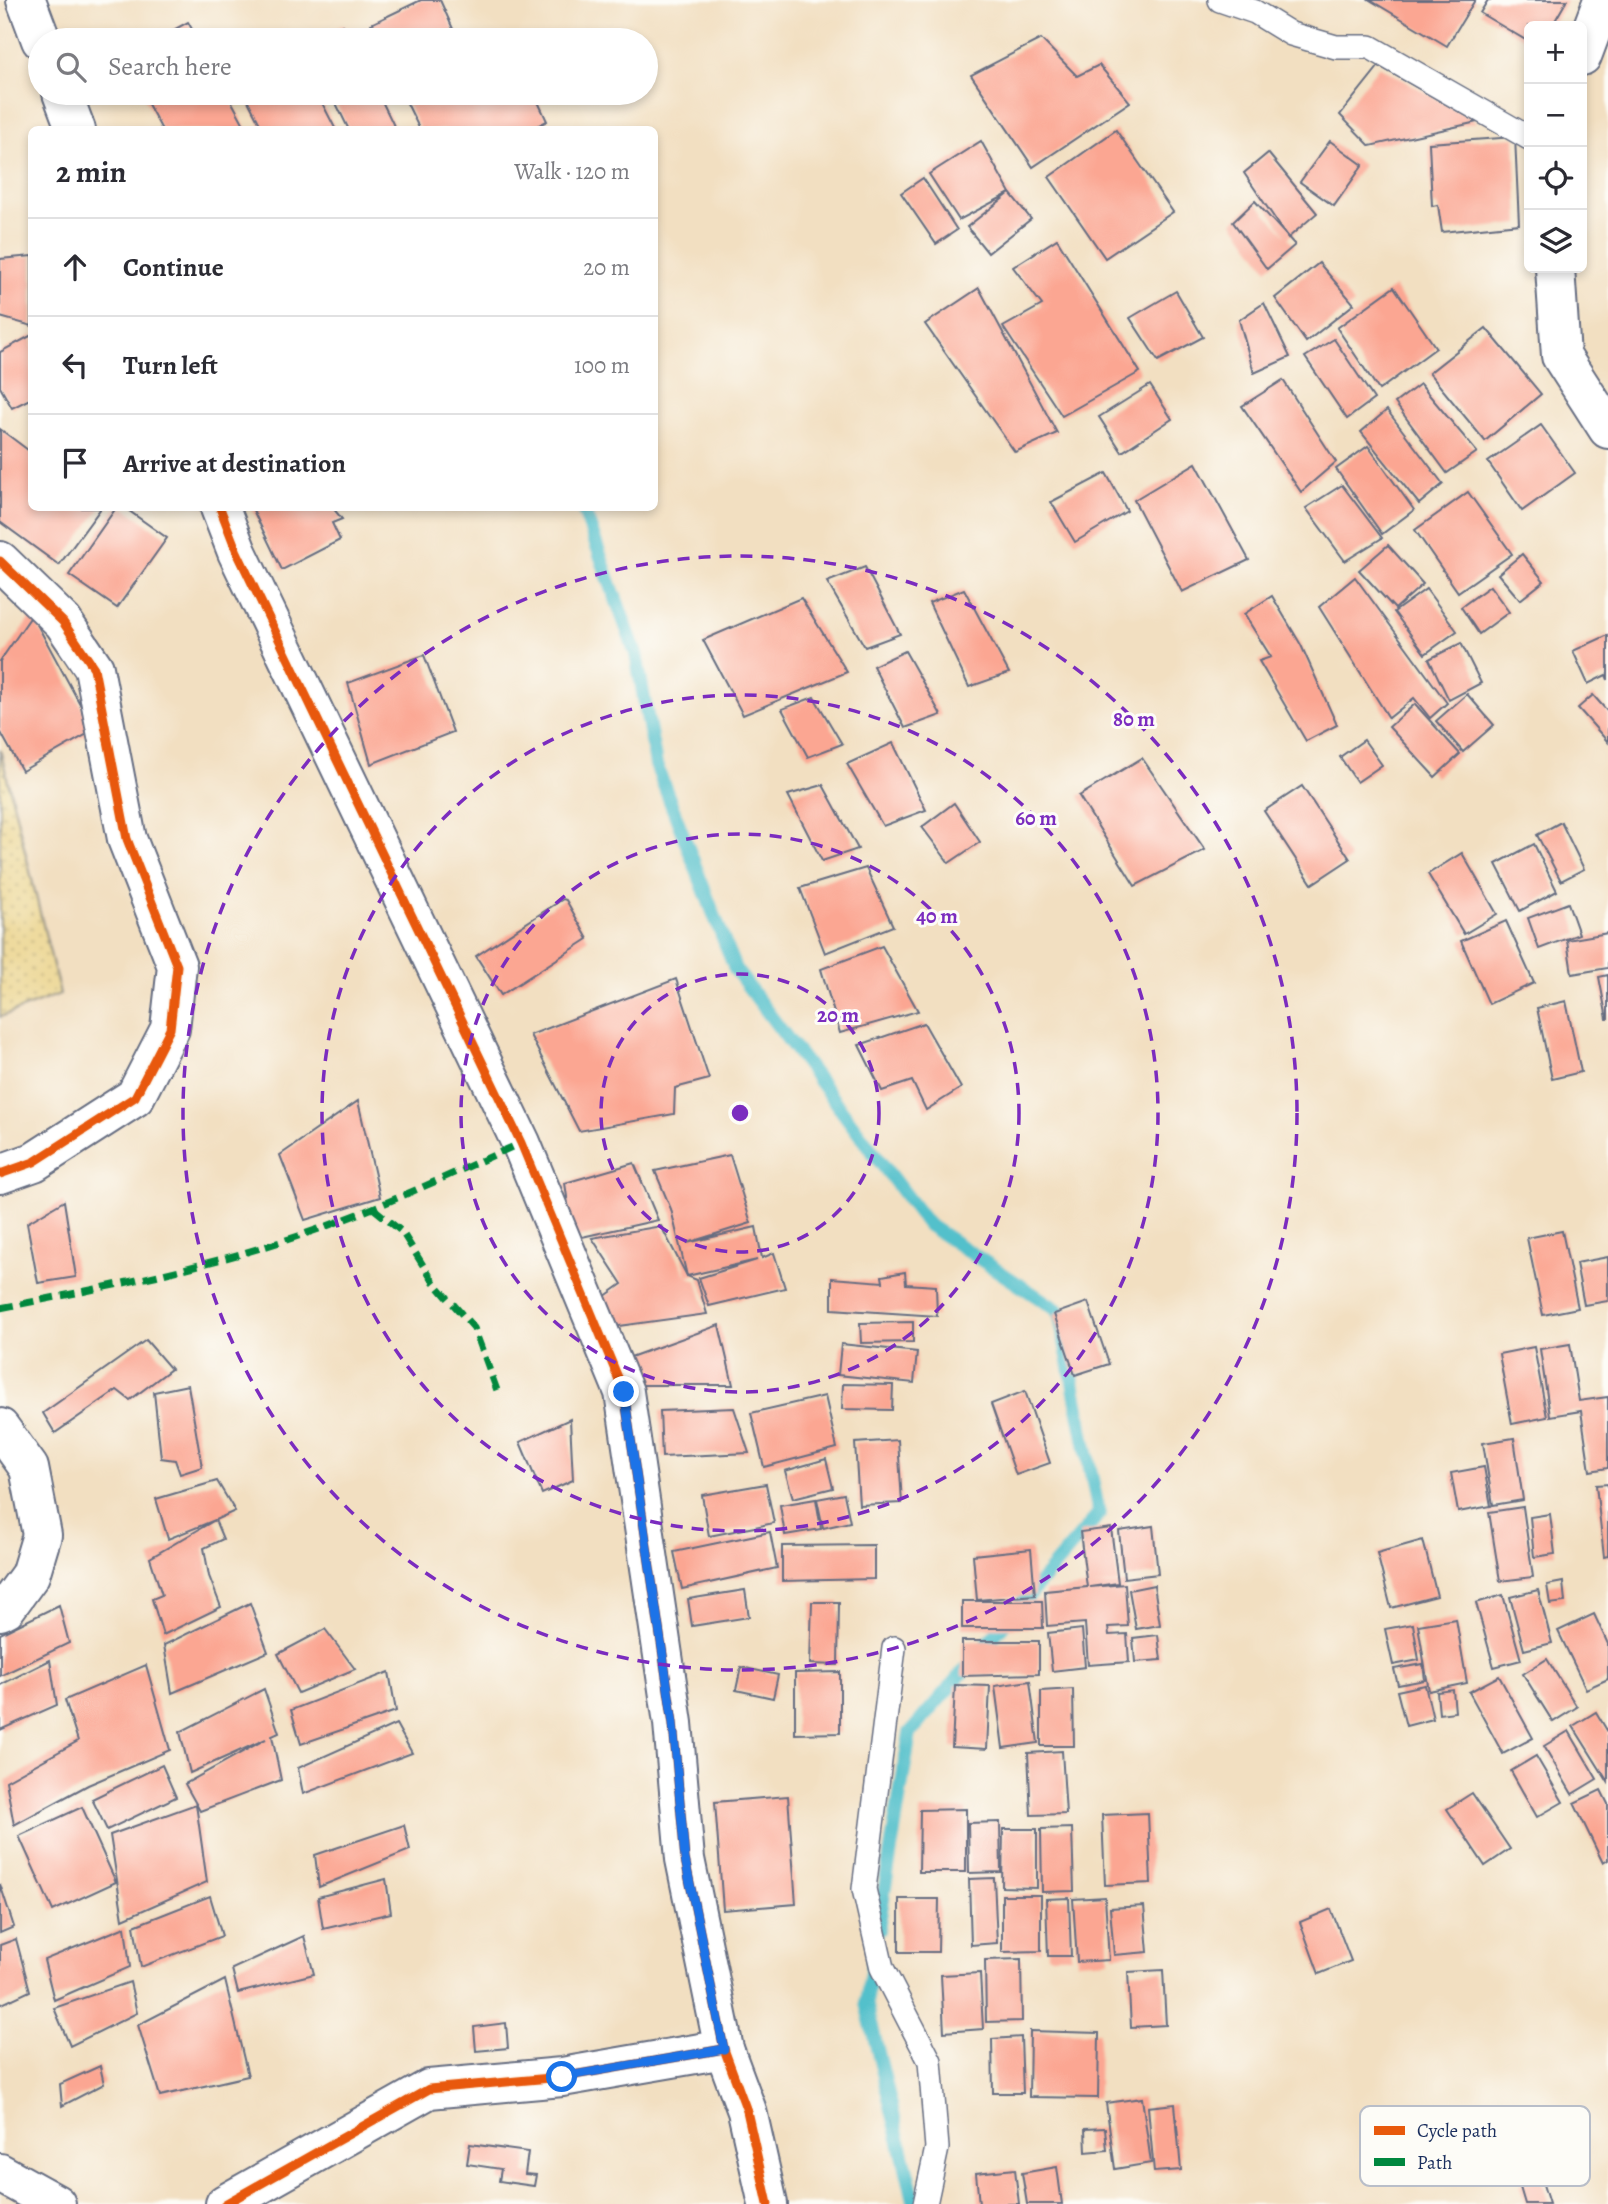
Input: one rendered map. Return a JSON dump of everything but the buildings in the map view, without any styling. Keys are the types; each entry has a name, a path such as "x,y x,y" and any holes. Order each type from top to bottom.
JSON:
{"street":[{"path":"26,0 36,28"},
{"path":"1587,43 1603,0"},
{"path":"67,105 74,126"},
{"path":"1555,273 1561,356 1608,429"},
{"path":"221,511 237,552 521,1143 624,1392 673,1723 685,1859 724,2049 747,2111 768,2204"},
{"path":"0,561 63,622 94,668 127,839 177,966 170,1029 135,1097 34,1162 0,1174"},
{"path":"0,1428 29,1468 42,1535 30,1575 0,1611"},
{"path":"225,2204 429,2089 562,2077 724,2049"},
{"path":"0,2173 56,2204"}],"lane":[{"path":"1220,0 1255,12 1291,34 1336,47 1370,47 1524,135"},
{"path":"894,1648 864,1889 882,1968 930,2061 937,2148 925,2204"}],"sand":[{"path":"0,749 60,994 0,1017"}],"waterway":[{"path":"584,511 636,654 656,765 735,969 927,1224 1059,1311 1099,1514 910,1733 878,1930"},
{"path":"874,1954 866,2003 915,2204"}],"marked path":[{"path":"0,1308 176,1271 280,1242 372,1208 521,1143"},
{"path":"373,1208 402,1232 433,1281 474,1328 498,1393"}],"cycle path":[{"path":"221,511 237,552 521,1143 624,1392 673,1723 685,1859 724,2049 747,2111 768,2204"},
{"path":"0,561 63,622 94,668 127,839 177,966 170,1029 135,1097 34,1162 0,1174"},
{"path":"225,2204 429,2089 562,2077 724,2049"}],"route":[{"path":"562,2077 724,2049 685,1859 673,1723 624,1392"}]}
